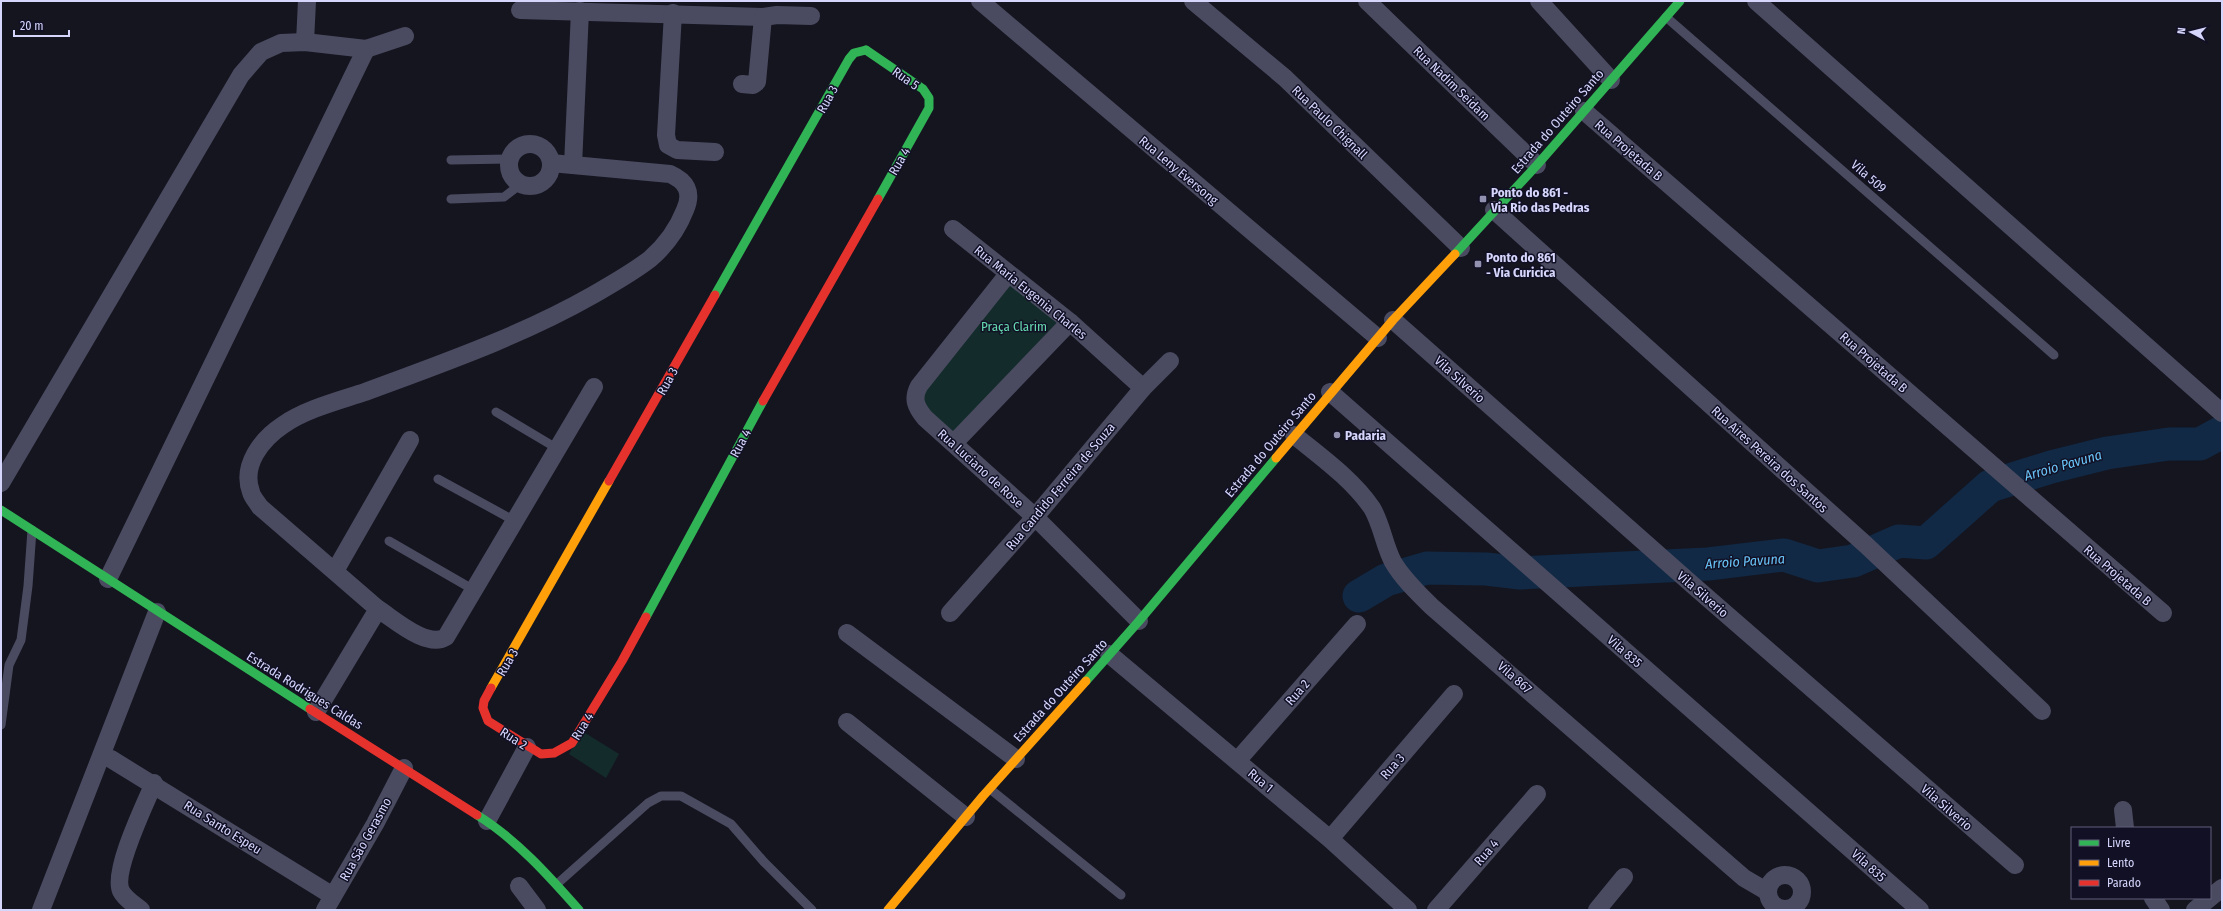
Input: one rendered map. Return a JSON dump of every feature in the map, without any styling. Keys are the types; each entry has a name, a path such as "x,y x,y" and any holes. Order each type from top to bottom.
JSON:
{"street":[{"path":"305,42 307,1"},
{"name":"Rua Leny Eversong","path":"980,1 1378,338"},
{"name":"Rua Paulo Chignall","path":"1193,1 1285,78 1461,248"},
{"name":"Rua Nadim Seidam","path":"1367,1 1537,165"},
{"path":"1539,1 1611,80"},
{"name":"Estrada do Outeiro Santo","path":"888,910 1016,758 1139,620 1276,460 1294,435 1330,392 1393,320 1537,165 1680,1"},
{"path":"1756,1 2222,413"},
{"path":"520,10 673,13 763,17 777,15 811,16"},
{"path":"572,165 580,11"},
{"path":"673,13 666,128 668,145 677,150 715,152"},
{"path":"742,84 753,85 757,82 763,17"},
{"path":"1,483 241,74 261,52 281,43 305,42 366,49 405,36"},
{"path":"108,579 366,49"},
{"name":"Rua 5","path":"866,50 928,94 930,102 925,116"},
{"name":"Rua 3","path":"488,721 483,708 484,701 849,59 854,53 866,50"},
{"name":"Rua Projetada B","path":"1584,111 1766,267 2022,492 2163,613"},
{"name":"Rua 4","path":"534,750 554,753 572,743 622,661 757,412 925,116"},
{"path":"532,144 545,150 551,163 550,170 542,182 528,186 521,184 510,174 509,159 517,148 532,144"},
{"path":"551,163 670,174 681,178 687,187 689,198 685,210 669,239 650,258 625,277 564,311 467,355 315,410 283,425 260,445 249,467 248,479 251,493 260,507 378,609 415,633 432,641 439,641 446,637 594,387"},
{"name":"Rua Aires Pereira dos Santos","path":"1494,210 1866,545 2042,711"},
{"name":"Rua Maria Eugenia Charles","path":"953,230 1070,322 1143,388"},
{"name":"Rua Luciano de Rose","path":"1008,274 920,386 915,396 915,402 922,413 1035,517 1139,620"},
{"name":"Vila Silverio","path":"1393,320 1695,587 2015,865"},
{"path":"954,443 1070,322"},
{"name":"Rua Candido Ferreira de Souza","path":"950,613 1035,517 1143,388 1170,361"},
{"name":"Vila 835","path":"1330,392 1557,593 1920,910"},
{"name":"Vila 867","path":"1294,435 1335,468 1371,508 1379,522 1393,562 1411,586 1431,606 1744,878 1768,892"},
{"path":"335,571 410,440"},
{"name":"Estrada Rodrigues Caldas","path":"1,510 157,612 486,821 557,884 579,910"},
{"path":"316,712 378,609"},
{"path":"41,910 157,612"},
{"name":"Rua 2","path":"1237,761 1357,624"},
{"path":"847,633 1016,758"},
{"name":"Rua 1","path":"1109,654 1330,839 1408,910"},
{"name":"Rua 3","path":"1330,839 1454,694"},
{"name":"Rua 2","path":"488,721 534,750"},
{"path":"847,722 966,817"},
{"path":"486,821 534,750"},
{"name":"Rua Santo Espeu","path":"111,759 154,783 329,903"},
{"name":"Rua São Gerasmo","path":"329,903 375,824 404,768"},
{"path":"141,910 133,905 121,891 120,878 125,854 154,783"},
{"name":"Rua 4","path":"1436,910 1537,794"},
{"path":"2123,810 2125,827"},
{"path":"1597,910 1624,878"},
{"path":"519,886 537,910"},
{"path":"2211,897 2222,888"},
{"path":"2155,899 2161,910"},
{"path":"2195,910 2208,899"}],"lane":[{"name":"Vila 509","path":"1666,17 2054,355"},
{"path":"451,160 509,159"},
{"path":"451,199 504,197 521,184"},
{"path":"496,412 558,449"},
{"path":"438,479 515,521"},
{"path":"1,725 9,665 20,640 28,586 32,529"},
{"path":"389,541 474,590"},
{"path":"990,789 1121,895"},
{"path":"557,884 648,803 661,796 681,796 731,824 764,862 812,910"}],"green space":[{"name":"Praça Clarim","path":"1008,274 1070,322 954,443 916,391"},
{"path":"582,731 619,754 606,778 569,754"}],"waterway":[{"name":"Arroio Pavuna","path":"1359,596 1386,580 1427,568 1486,569 1520,573 1708,564 1784,555 1818,566 1853,561 1899,541 1926,543 1990,486 2051,467 2107,453 2169,444 2200,444 2222,432"}],"traffic: fast":[{"path":"1455,254 1537,165 1680,1"},
{"path":"866,50 923,89 929,98 929,108 878,199"},
{"path":"715,295 849,59 854,53 866,50"},
{"path":"646,617 763,401"},
{"path":"1086,681 1139,621 1276,458"},
{"path":"1,510 310,709"},
{"path":"477,815 519,847 544,871 579,910"}],"traffic: slow":[{"path":"1276,458 1393,320 1455,254"},
{"path":"491,688 609,481"},
{"path":"888,910 983,796 1086,681"}],"traffic: jam":[{"path":"763,401 878,199"},
{"path":"609,481 715,295"},
{"path":"491,688 484,701 483,708 488,721 541,754 554,753 572,743 622,661 646,617"},
{"path":"310,709 477,815"}],"place":[{"name":"Ponto do 861 - Via Rio das Pedras","path":"1483,199"},
{"name":"Ponto do 861 - Via Curicica","path":"1478,264"},
{"name":"Padaria","path":"1337,435"}]}
